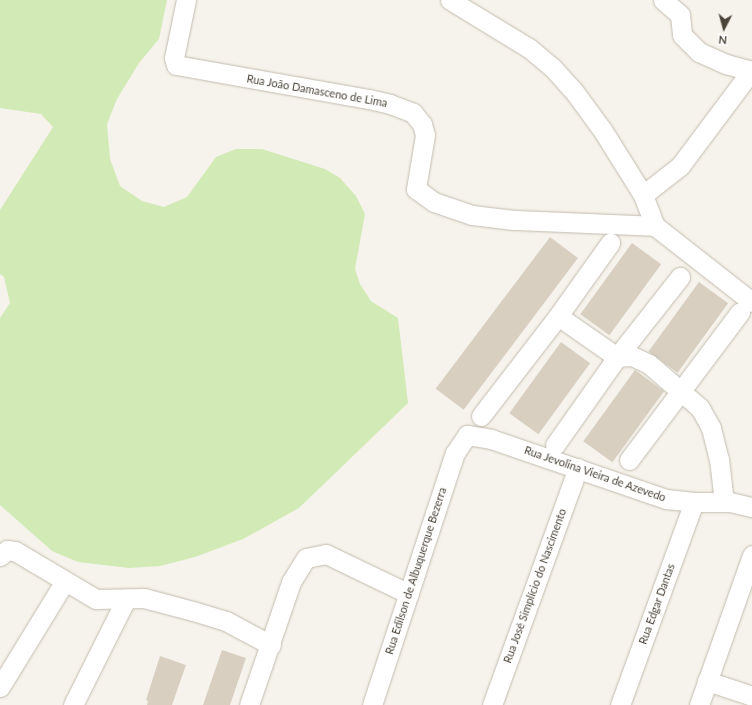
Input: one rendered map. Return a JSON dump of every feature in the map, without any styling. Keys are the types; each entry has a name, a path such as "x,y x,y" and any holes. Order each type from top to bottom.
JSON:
{"street":[{"name":"Rua João Damasceno de Lima","path":"186,0 174,58 176,65 369,99 390,104 413,113 422,124 425,135 416,189 434,202 472,215 514,220 655,226"},
{"path":"450,0 529,48 552,67 573,90 603,131 643,195 655,226 746,307 629,460"},
{"path":"643,195 680,166 752,71 726,64 699,52 682,35 680,15 663,0"},
{"path":"481,416 558,316 610,243"},
{"path":"555,445 617,356 680,277"},
{"path":"558,316 617,356 632,356 649,364 700,408 711,428 719,459 727,502"},
{"name":"Rua Jevolina Vieira de Azevedo","path":"463,439 467,436 478,436 578,468 666,499 694,502 727,502 752,507"},
{"name":"Rua Edilson de Albuquerque Bezerra","path":"372,705 455,453 463,439"},
{"name":"Rua José Simplício do Nascimento","path":"492,705 578,468"},
{"name":"Rua Jevolina Vieira de Azevedo","path":"727,502 752,496"},
{"name":"Rua Edgar Dantas","path":"620,705 694,502"},
{"path":"0,556 6,550 15,551 96,599 144,598 226,621 271,645"},
{"path":"249,705 271,645 291,582 302,561 310,556 326,554 409,594"},
{"path":"699,705 751,562"},
{"path":"0,687 65,581"},
{"path":"73,705 126,599"},
{"path":"707,681 752,696"}],"green space":[{"path":"0,0 167,0 159,39 139,63 117,99 107,124 110,159 120,186 142,201 164,207 187,197 216,157 236,149 262,149 325,169 340,178 356,196 365,214 355,269 360,284 371,301 398,318 408,403 299,508 243,539 195,557 160,566 129,568 78,562 52,551 0,505 0,318 10,303 4,277 0,274 0,210 53,127 41,114 0,108"}],"building":[{"path":"550,237 578,258 464,410 436,389"},
{"path":"632,243 661,264 609,335 580,314"},
{"path":"699,282 728,303 678,373 648,352"},
{"path":"561,342 590,363 538,434 509,413"},
{"path":"635,370 664,391 612,462 583,441"},
{"path":"222,650 246,658 230,705 203,705"},
{"path":"160,656 186,665 172,705 147,705 148,701 146,700"}]}
